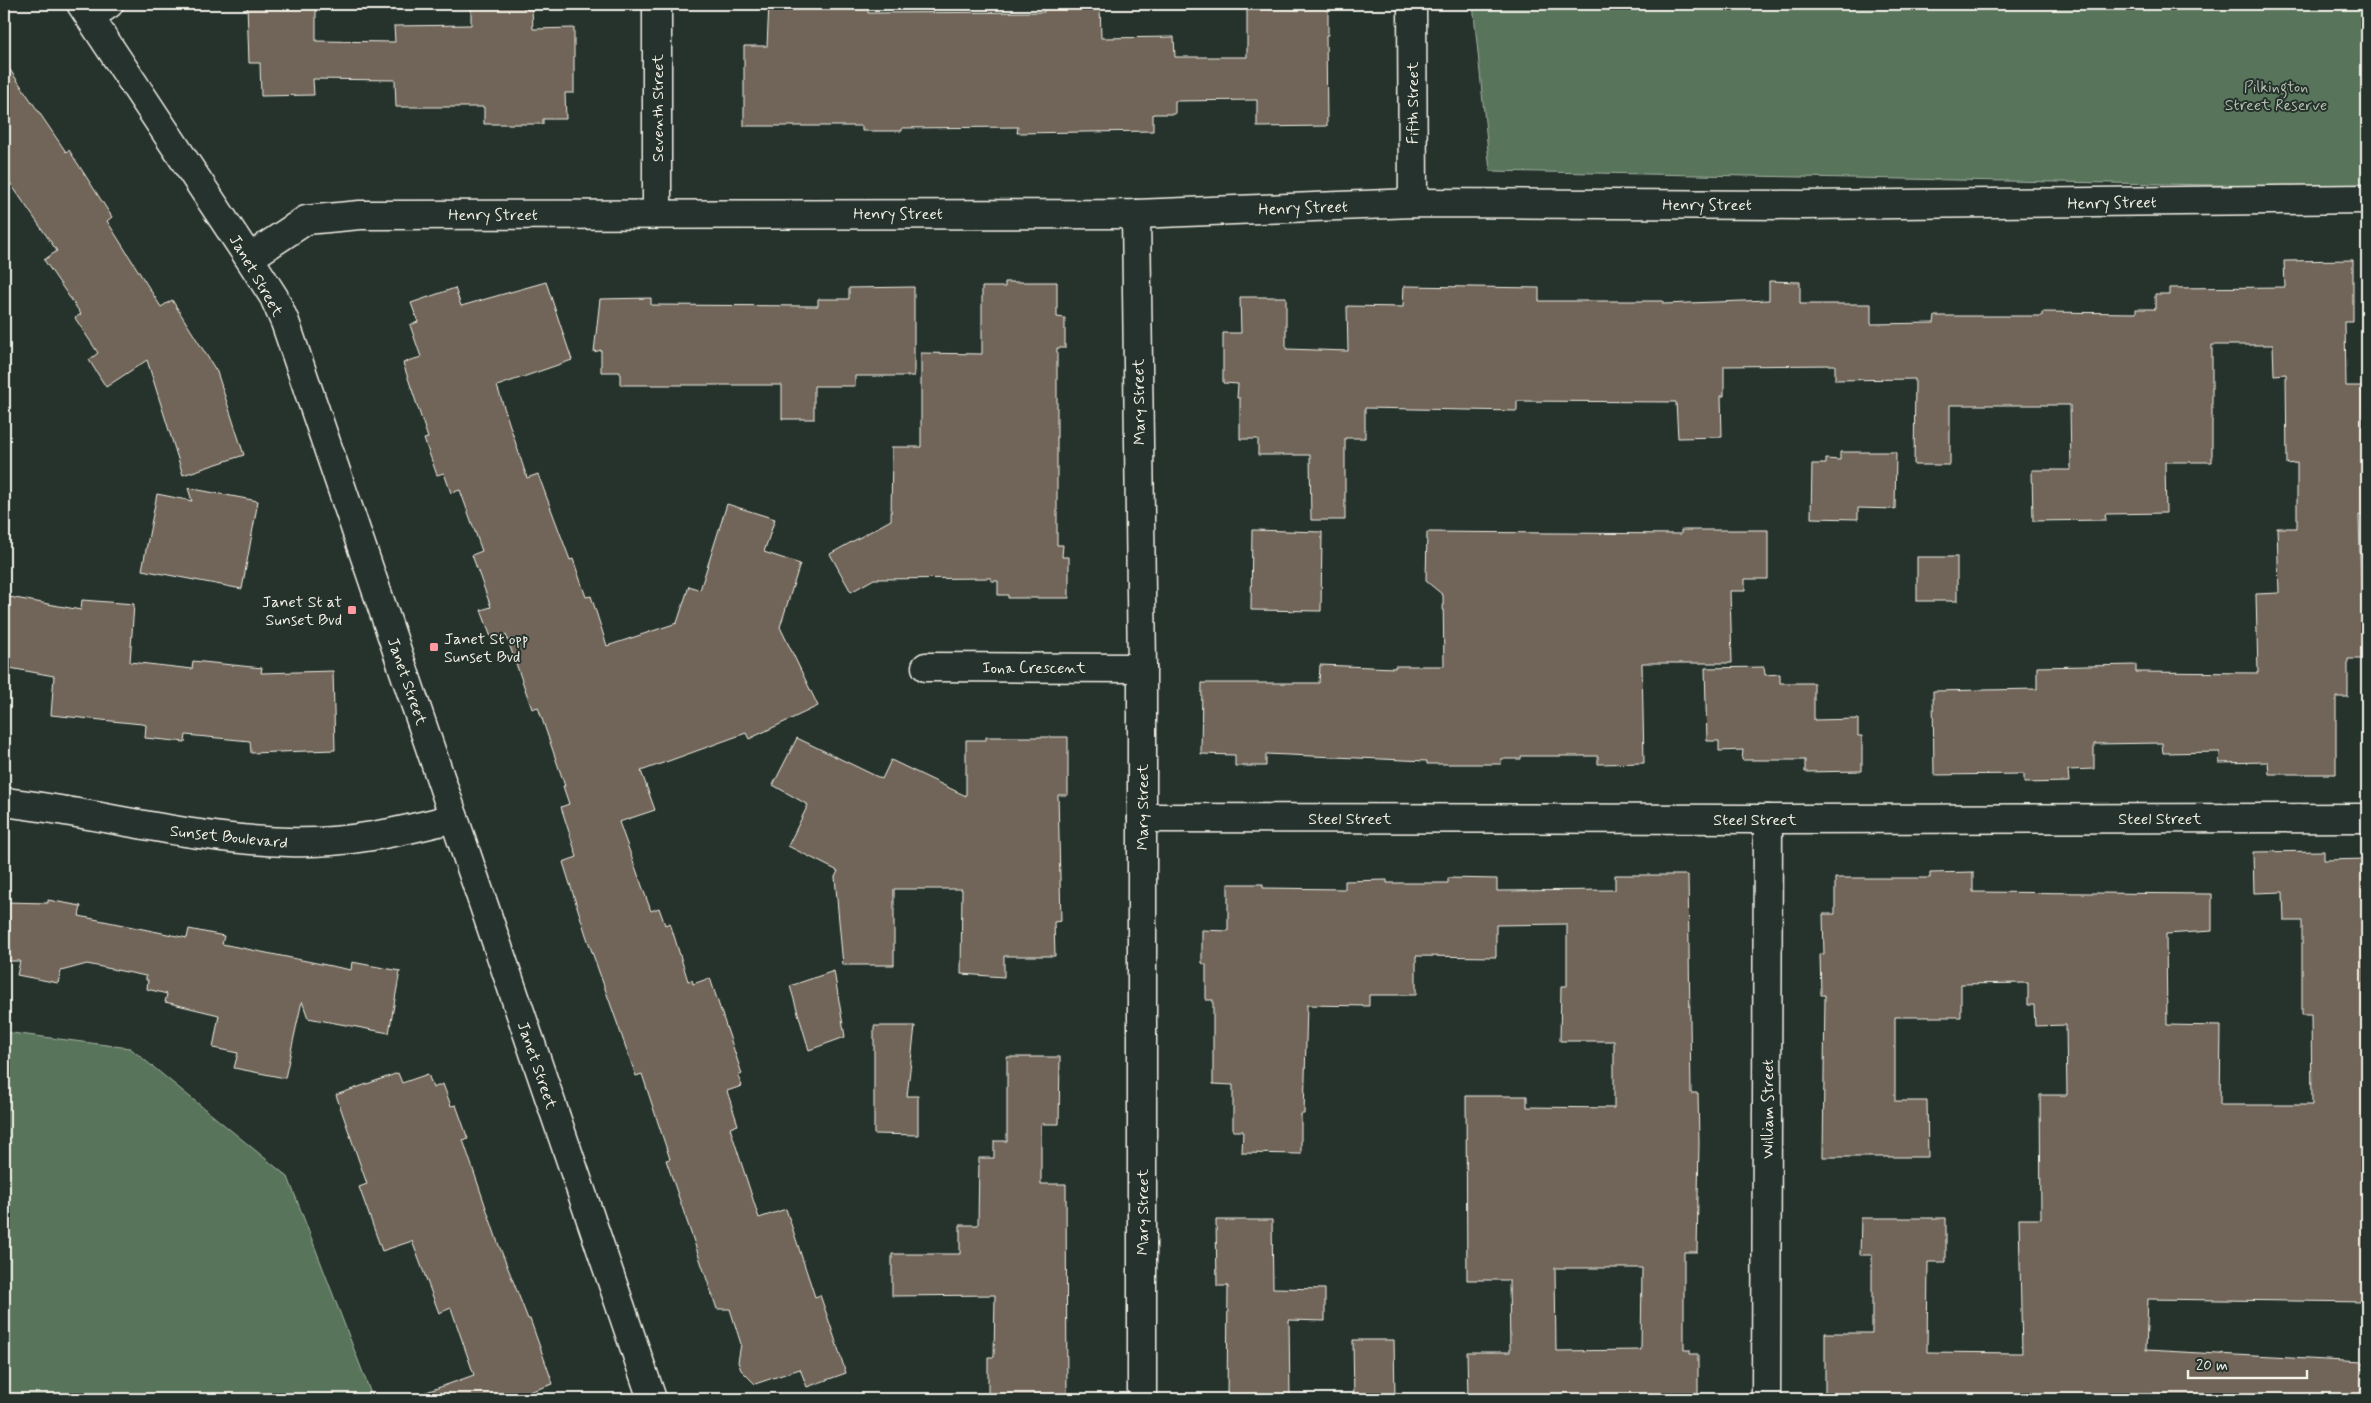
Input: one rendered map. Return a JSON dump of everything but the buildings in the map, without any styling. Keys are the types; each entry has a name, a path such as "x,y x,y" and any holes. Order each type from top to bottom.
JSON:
{"street":[{"name":"Seventh Street","path":"657,4 657,213"},
{"name":"Fifth Street","path":"1412,4 1412,203"},
{"name":"Janet Street","path":"93,8 274,297 303,372 652,1399"},
{"name":"Henry Street","path":"249,258 306,220 331,216 657,213 1136,214 1412,203 1804,205 2367,199"},
{"name":"Mary Street","path":"1136,214 1142,668 1142,1399"},
{"name":"Iona Crescent","path":"926,667 1142,668"},
{"name":"Sunset Boulevard","path":"4,802 45,807 188,833 291,843 341,840 387,834 454,818"},
{"name":"Steel Street","path":"1142,818 1768,820 2367,818"},
{"name":"William Street","path":"1766,1399 1768,820"}],"green space":[{"name":"Pilkington Street Reserve","path":"1473,4 2367,4 2367,188 1490,171"},
{"path":"4,1032 130,1048 288,1177 373,1399 4,1399"}],"place":[{"name":"Janet St at Sunset Bvd","path":"352,610"},
{"name":"Janet St opp Sunset Bvd","path":"434,647"}]}
